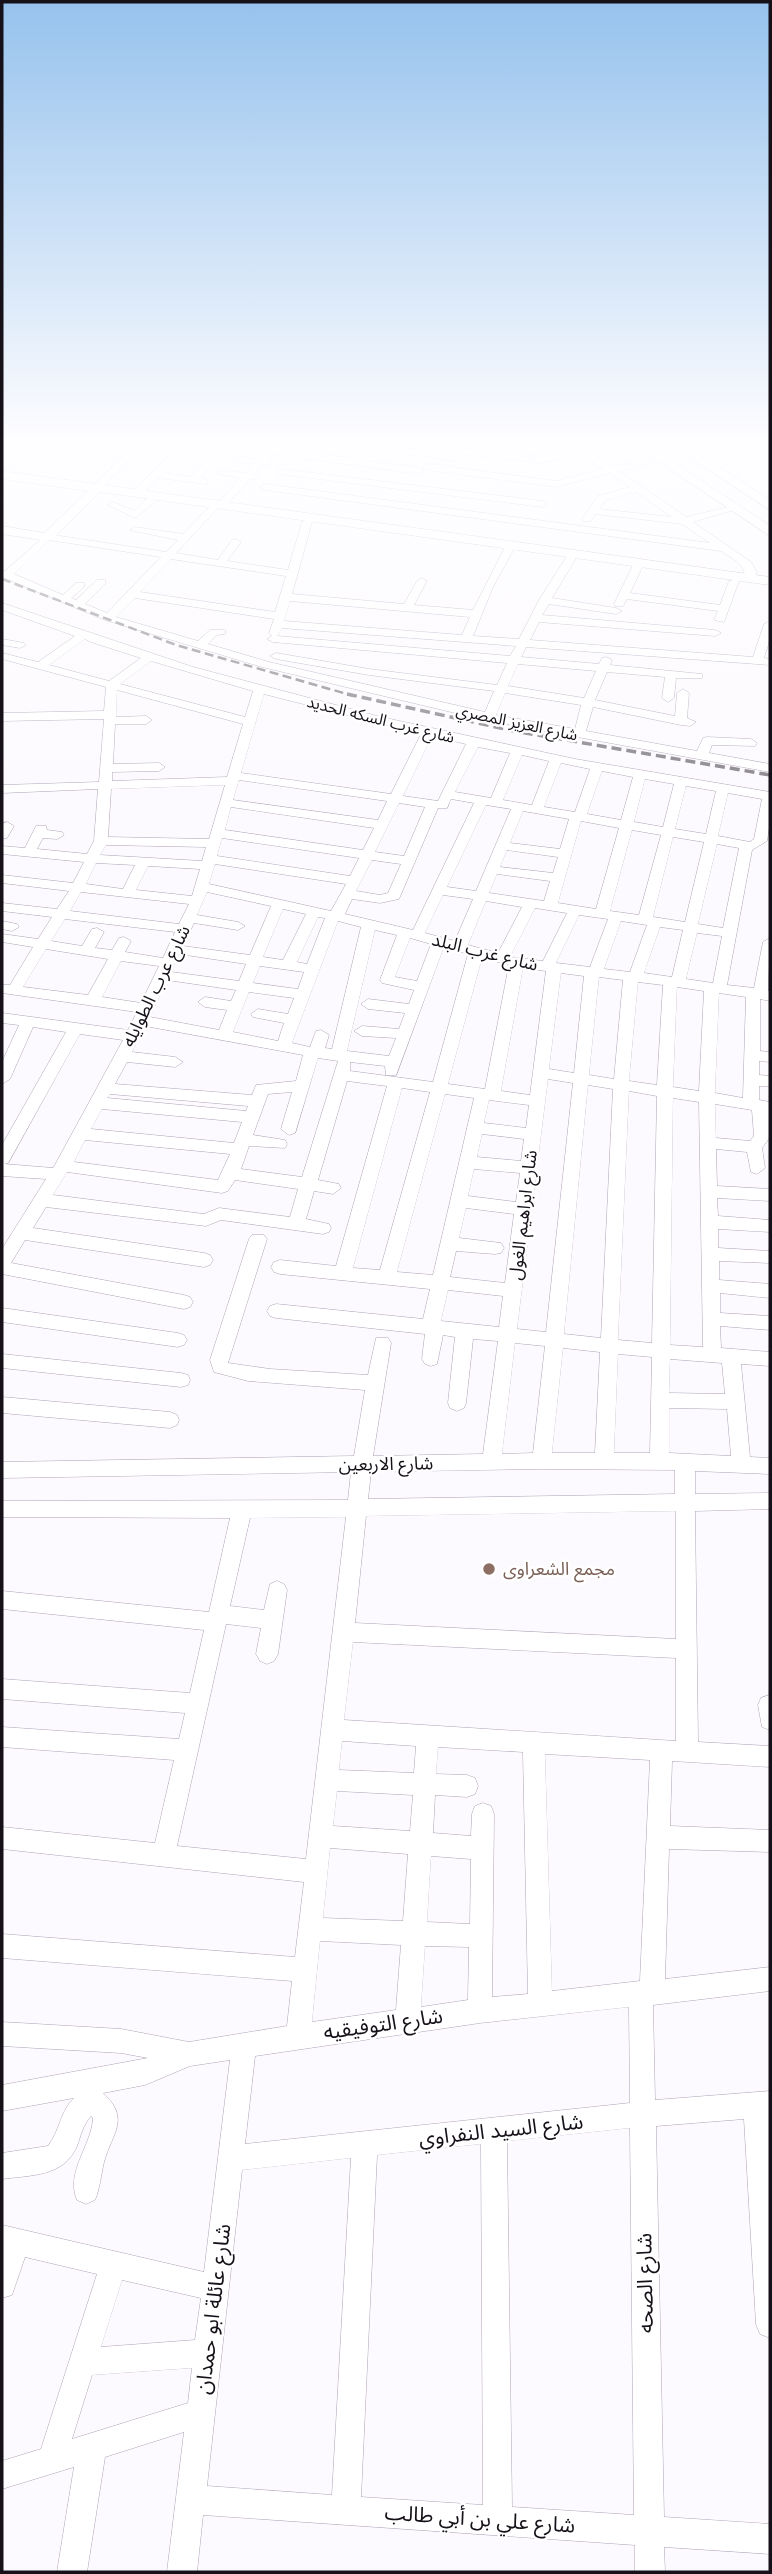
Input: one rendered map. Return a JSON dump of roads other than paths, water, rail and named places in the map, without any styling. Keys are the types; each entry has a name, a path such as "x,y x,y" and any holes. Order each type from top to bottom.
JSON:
{"main road":[{"path":"591,560 770,584"},
{"path":"604,560 750,579 770,584"}],"street":[{"path":"19,560 5,574 108,618 200,646 267,660 565,693 643,723 685,721 683,693"},
{"path":"108,618 165,560"},
{"path":"195,560 291,574"},
{"path":"220,564 223,560"},
{"path":"267,660 296,560"},
{"path":"466,640 505,560"},
{"path":"489,717 534,618 569,560"},
{"path":"741,560 751,567 750,579"},
{"path":"609,624 638,565"},
{"path":"408,607 422,581"},
{"path":"705,657 734,581"},
{"path":"78,605 101,582"},
{"path":"64,599 80,585"},
{"path":"133,594 342,630 770,662"},
{"path":"624,595 724,609"},
{"path":"285,597 349,609 408,607 477,614"},
{"path":"544,600 615,611"},
{"name":"شارع غرب السكه الحديد","path":"2,606 150,656 428,732 597,768 770,796"},
{"path":"342,630 349,609"},
{"path":"534,618 715,633"},
{"path":"757,661 770,624"},
{"path":"200,646 214,632 221,632"},
{"path":"41,666 84,635"},
{"path":"273,639 621,670 640,677 666,674 698,676"},
{"path":"2,642 20,645"},
{"path":"558,666 561,647"},
{"path":"579,735 588,702 610,650"},
{"path":"643,723 667,702 663,654"},
{"path":"2,656 250,722"},
{"path":"111,684 150,656"},
{"name":"شارع العزيز المصري","path":"267,660 489,717 579,735 643,723 702,757 770,768"},
{"path":"620,684 621,670"},
{"path":"111,684 101,841 61,915 8,989 93,1001 224,1035 314,1053 394,1062"},
{"name":"شارع عرب الطوايله","path":"2,1265 61,1170 133,1036 200,894 260,688"},
{"path":"624,700 643,723"},
{"path":"2,717 146,720"},
{"path":"282,1046 335,916 428,732"},
{"path":"2,789 234,778 444,805 474,741"},
{"path":"702,757 707,741 751,743"},
{"path":"422,986 387,980 517,751"},
{"path":"536,810 556,760"},
{"path":"107,768 159,767"},
{"path":"550,906 565,854 597,768"},
{"path":"541,1461 594,972 609,915 626,825 640,775"},
{"path":"604,1461 621,1084 633,976 650,921 681,782"},
{"path":"659,1461 665,1091 674,981 691,927 723,788"},
{"path":"449,795 746,845 760,841 770,796"},
{"path":"228,803 382,825"},
{"path":"2,850 143,862 210,862 351,887 380,899 394,896 433,804"},
{"path":"387,1278 439,1088 468,949 484,897 519,807"},
{"path":"29,853 40,832 57,835"},
{"path":"101,841 217,838 409,861"},
{"path":"712,1356 707,1098 715,988 746,845"},
{"path":"503,846 565,854"},
{"path":"128,893 143,862"},
{"path":"494,870 558,878"},
{"name":"شارع غرب البلد","path":"2,879 128,893 200,894 279,903 510,961 761,994"},
{"path":"439,890 729,933"},
{"path":"224,1035 279,903"},
{"path":"431,1359 440,1283 475,1127 488,1094 510,961 531,904"},
{"path":"2,907 61,915 238,926"},
{"name":"شارع ابراهيم الغول","path":"491,1463 541,1073 551,967 575,910"},
{"path":"288,966 314,911"},
{"path":"296,1224 341,1075 342,1057 369,924"},
{"path":"86,951 97,932"},
{"path":"7,934 42,944 167,962 255,961 312,969"},
{"path":"93,1001 124,940"},
{"path":"342,1273 392,1081 394,1062 439,942"},
{"path":"757,1168 754,1147 762,1137 760,1106 751,1080 751,1055 761,994 768,970 770,942"},
{"path":"167,962 244,986 303,994"},
{"path":"205,1002 236,1006"},
{"path":"368,1004 414,1009"},
{"path":"258,1014 293,1020"},
{"path":"2,1017 133,1036"},
{"path":"2,1079 28,1021"},
{"path":"2,1159 76,1028"},
{"path":"362,1031 404,1034"},
{"path":"289,1129 321,1035"},
{"path":"751,1055 770,1057"},
{"path":"122,1056 175,1062"},
{"path":"541,1073 760,1106"},
{"path":"341,1075 537,1101"},
{"path":"751,1080 770,1081"},
{"path":"227,1180 261,1091 265,1087 302,1086"},
{"path":"101,1095 254,1109"},
{"path":"475,1127 533,1135"},
{"path":"80,1134 242,1145 279,1144"},
{"path":"708,1143 754,1147"},
{"path":"467,1162 528,1168"},
{"path":"2,1170 61,1170 308,1184 333,1188"},
{"path":"709,1191 770,1195"},
{"path":"42,1200 206,1220 219,1214 323,1228"},
{"path":"458,1201 523,1209"},
{"path":"710,1222 770,1226"},
{"path":"20,1233 204,1260"},
{"path":"258,1239 219,1360 220,1367 228,1371 275,1376 375,1383"},
{"path":"449,1244 495,1248"},
{"path":"710,1254 770,1257"},
{"path":"2,1265 184,1302"},
{"path":"280,1267 513,1290"},
{"path":"711,1286 770,1291"},
{"path":"276,1311 660,1351 770,1359"},
{"path":"2,1315 178,1340"},
{"path":"713,1319 770,1323"},
{"path":"457,1403 465,1329"},
{"path":"298,2036 362,1464 382,1343"},
{"path":"732,1357 741,1464"},
{"path":"2,1361 181,1380"},
{"path":"659,1401 736,1402"},
{"path":"2,1405 170,1420"},
{"name":"شارع الاربعين","path":"2,1470 541,1461 659,1461 770,1466"},
{"path":"685,1462 687,1753"},
{"path":"2,1509 242,1510 770,1501"},
{"path":"164,1854 242,1510"},
{"path":"267,1654 277,1590"},
{"path":"2,1600 272,1620"},
{"path":"343,1632 687,1649"},
{"path":"2,1689 198,1704"},
{"path":"332,1730 770,1757"},
{"path":"2,1737 187,1750"},
{"path":"408,2020 428,1737"},
{"path":"534,1743 540,2005"},
{"name":"شارع الصحه","path":"650,2572 643,2114 646,1993 661,1751"},
{"path":"327,1780 467,1786"},
{"path":"480,2011 483,1814"},
{"path":"320,1836 483,1848"},
{"path":"657,1837 770,1841"},
{"path":"2,1838 316,1871"},
{"path":"310,1929 481,1936"},
{"path":"2,1946 305,1970"},
{"name":"شارع التوفيقيه","path":"2,2098 94,2092 190,2054 298,2036 480,2011 770,1979"},
{"path":"2,2034 121,2041 190,2054"},
{"name":"شارع عائلة ابو حمدان","path":"182,2572 244,2045"},
{"path":"2,2166 50,2158 58,2154 76,2112 94,2092 106,2112 106,2122 91,2162 86,2191"},
{"path":"763,2104 770,2324"},
{"name":"شارع السيد النفراوي","path":"231,2158 643,2114 763,2104"},
{"path":"494,2131 498,2520"},
{"path":"346,2511 365,2144"},
{"path":"2,2285 9,2240 215,2288"},
{"path":"52,2458 113,2264"},
{"path":"83,2362 208,2353"},
{"path":"2,2474 201,2413"},
{"path":"72,2572 92,2446"},
{"name":"شارع علي بن أبي طالب","path":"191,2500 770,2539"}],"railway":[{"path":"2,579 176,645 347,694"},
{"path":"347,694 514,731 770,775"},
{"path":"347,694 354,696"}],"place":[{"name":"مجمع الشعراوى","path":"489,1569"}]}
